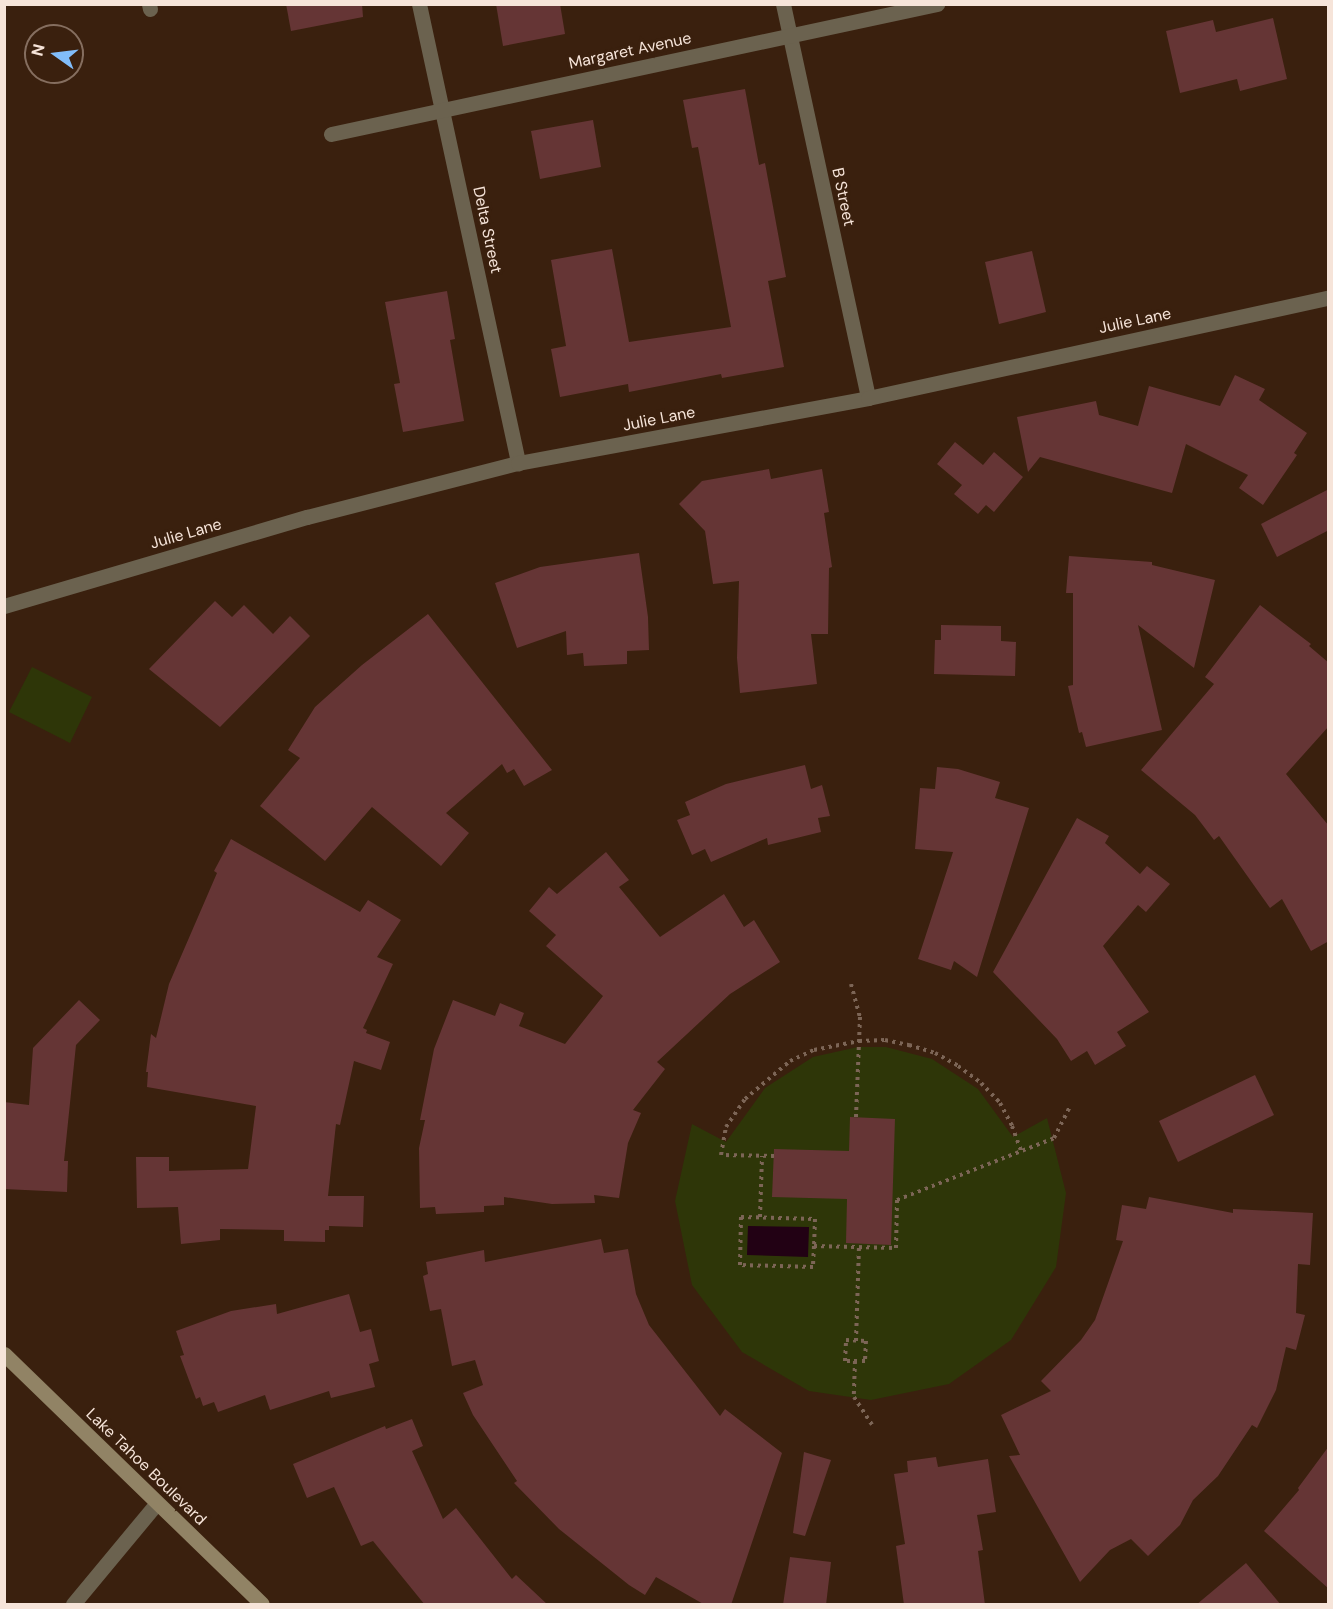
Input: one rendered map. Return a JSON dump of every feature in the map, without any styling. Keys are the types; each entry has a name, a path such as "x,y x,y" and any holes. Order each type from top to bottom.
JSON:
{"main road":[{"name":"Lake Tahoe Boulevard","path":"4,1354 262,1605"}],"street":[{"name":"Delta Street","path":"419,4 518,464"},
{"name":"B Street","path":"783,4 868,398"},
{"name":"Margaret Avenue","path":"331,135 937,4"},
{"name":"Julie Lane","path":"4,606 307,517 518,464 868,398 1329,298"},
{"path":"73,1605 157,1503"}],"path":[{"path":"851,984 860,1017 856,1118"},
{"path":"774,1156 721,1155 726,1127 745,1099 790,1061 814,1050 859,1041 885,1040 935,1053 981,1083 1000,1103 1021,1151"},
{"path":"814,1246 859,1245 896,1248 897,1200 1054,1138 1069,1108"},
{"path":"760,1217 762,1156"},
{"path":"741,1217 815,1219 814,1246 813,1267 740,1264 741,1217"},
{"path":"856,1341 859,1245"},
{"path":"846,1340 866,1341 865,1361 855,1361 845,1361 846,1340"},
{"path":"855,1361 854,1397 872,1425"}],"green space":[{"path":"32,667 92,697 70,743 9,712"},
{"path":"858,1047 886,1047 932,1059 978,1089 1013,1137 1047,1118 1066,1193 1056,1267 1011,1340 949,1384 871,1400 809,1391 742,1352 692,1285 675,1201 692,1124 726,1142 765,1088 813,1057"}],"shaded area":[{"path":"748,1226 809,1227 808,1257 747,1255"}],"building":[{"path":"286,4 362,4 363,17 291,31"},
{"path":"496,4 560,4 565,34 503,46"},
{"path":"1273,18 1287,79 1240,91 1237,79 1180,93 1166,31 1213,20 1216,32"},
{"path":"745,89 759,165 765,163 786,277 768,281 784,367 722,378 721,374 629,392 628,384 560,397 551,349 566,346 551,260 612,249 629,342 731,327 698,147 692,148 683,100"},
{"path":"593,120 601,167 540,179 531,131"},
{"path":"1032,251 1046,312 999,324 985,262"},
{"path":"447,291 455,339 450,340 464,421 403,432 394,384 400,383 385,302"},
{"path":"1235,375 1265,389 1259,400 1307,433 1294,453 1297,455 1263,505 1239,488 1248,475 1186,444 1172,493 1040,457 1028,472 1017,417 1096,401 1099,415 1138,426 1149,386 1220,406"},
{"path":"955,442 983,465 994,452 1023,477 994,512 986,505 978,514 954,494 962,485 937,464"},
{"path":"769,469 771,479 822,469 829,512 824,513 832,567 829,568 828,634 811,634 817,684 740,693 737,658 739,581 713,584 705,531 679,504 702,481"},
{"path":"1329,489 1329,530 1277,557 1261,524"},
{"path":"639,553 648,617 649,650 627,651 627,664 584,666 583,653 567,655 566,631 517,648 495,583 540,567"},
{"path":"1069,556 1152,562 1152,565 1215,580 1194,668 1138,625 1162,730 1086,747 1082,732 1079,733 1068,686 1073,685 1073,593 1066,593"},
{"path":"215,601 232,617 244,605 273,634 290,616 310,636 220,727 149,669"},
{"path":"1260,605 1311,644 1309,646 1329,663 1329,726 1286,774 1329,826 1329,941 1311,951 1282,899 1270,908 1219,836 1214,840 1195,815 1141,770 1214,684 1205,677"},
{"path":"428,614 552,770 524,786 514,769 507,773 502,764 446,813 469,833 441,866 372,807 325,861 260,806 300,758 288,750 315,707 362,665"},
{"path":"941,625 1001,626 1001,641 1016,642 1015,676 934,674 935,640 941,640"},
{"path":"805,765 811,789 822,785 830,816 818,818 821,832 768,845 767,838 711,862 705,849 692,855 677,820 690,815 685,802 726,784"},
{"path":"937,767 958,769 1000,782 995,798 1029,808 977,977 954,961 951,970 918,959 953,852 915,849 920,788 935,789"},
{"path":"1077,818 1109,836 1105,843 1140,874 1147,866 1170,884 1146,912 1138,905 1103,946 1149,1012 1117,1032 1126,1046 1095,1065 1087,1051 1071,1061 1057,1039 993,972"},
{"path":"231,839 360,912 368,900 401,920 377,957 393,964 363,1028 367,1030 366,1033 390,1042 381,1070 354,1061 340,1125 336,1124 328,1196 364,1196 363,1227 329,1226 329,1230 325,1230 325,1242 284,1241 284,1230 220,1229 220,1240 181,1244 178,1207 137,1208 136,1157 169,1157 169,1171 248,1169 256,1106 147,1087 148,1072 146,1072 151,1034 156,1038 169,984 217,873 214,871"},
{"path":"606,852 629,880 619,887 660,937 724,894 744,927 754,920 780,962 730,994 657,1062 665,1069 633,1110 641,1113 628,1143 619,1198 594,1195 595,1203 552,1204 504,1197 504,1205 484,1206 484,1212 436,1214 435,1207 420,1208 419,1148 425,1120 420,1120 434,1049 453,1000 495,1016 500,1003 524,1013 519,1026 565,1044 603,996 546,946 556,935 529,911 549,887 557,894"},
{"path":"79,1000 100,1020 76,1045 64,1161 68,1161 67,1192 4,1189 4,1102 29,1105 33,1048"},
{"path":"1255,1075 1274,1115 1178,1162 1159,1121"},
{"path":"850,1117 895,1119 891,1245 846,1243 847,1199 772,1197 774,1149 849,1151"},
{"path":"1149,1197 1233,1213 1233,1209 1313,1213 1310,1265 1298,1264 1296,1313 1305,1315 1296,1350 1286,1347 1276,1390 1257,1428 1252,1425 1218,1476 1193,1500 1180,1525 1148,1556 1131,1539 1110,1550 1080,1582 1009,1456 1020,1455 1001,1415 1051,1391 1041,1381 1081,1340 1095,1320 1123,1241 1116,1240 1122,1205 1146,1209"},
{"path":"601,1239 604,1253 628,1249 636,1294 649,1325 720,1416 725,1409 782,1453 731,1605 705,1605 656,1577 645,1595 629,1585 559,1529 514,1483 517,1481 473,1415 463,1393 483,1385 475,1360 452,1366 441,1309 430,1311 423,1276 428,1274 426,1262 484,1250 485,1262"},
{"path":"349,1294 360,1332 371,1329 379,1361 369,1364 375,1387 331,1398 329,1391 270,1410 265,1395 218,1412 214,1402 203,1406 200,1397 196,1399 180,1356 184,1355 176,1331 231,1311 276,1304 277,1314"},
{"path":"412,1419 423,1446 412,1451 443,1519 456,1508 512,1579 516,1575 548,1605 425,1605 373,1541 361,1546 334,1487 307,1498 293,1464 385,1426 386,1429"},
{"path":"1329,1446 1329,1589 1264,1531 1299,1490 1298,1488"},
{"path":"804,1452 831,1460 805,1536 793,1533"},
{"path":"936,1457 938,1467 988,1459 996,1512 977,1515 983,1550 978,1551 985,1605 904,1605 896,1546 905,1544 894,1474 908,1472 907,1461"},
{"path":"790,1557 831,1562 826,1605 783,1605"},
{"path":"1246,1563 1281,1605 1196,1605"}]}
